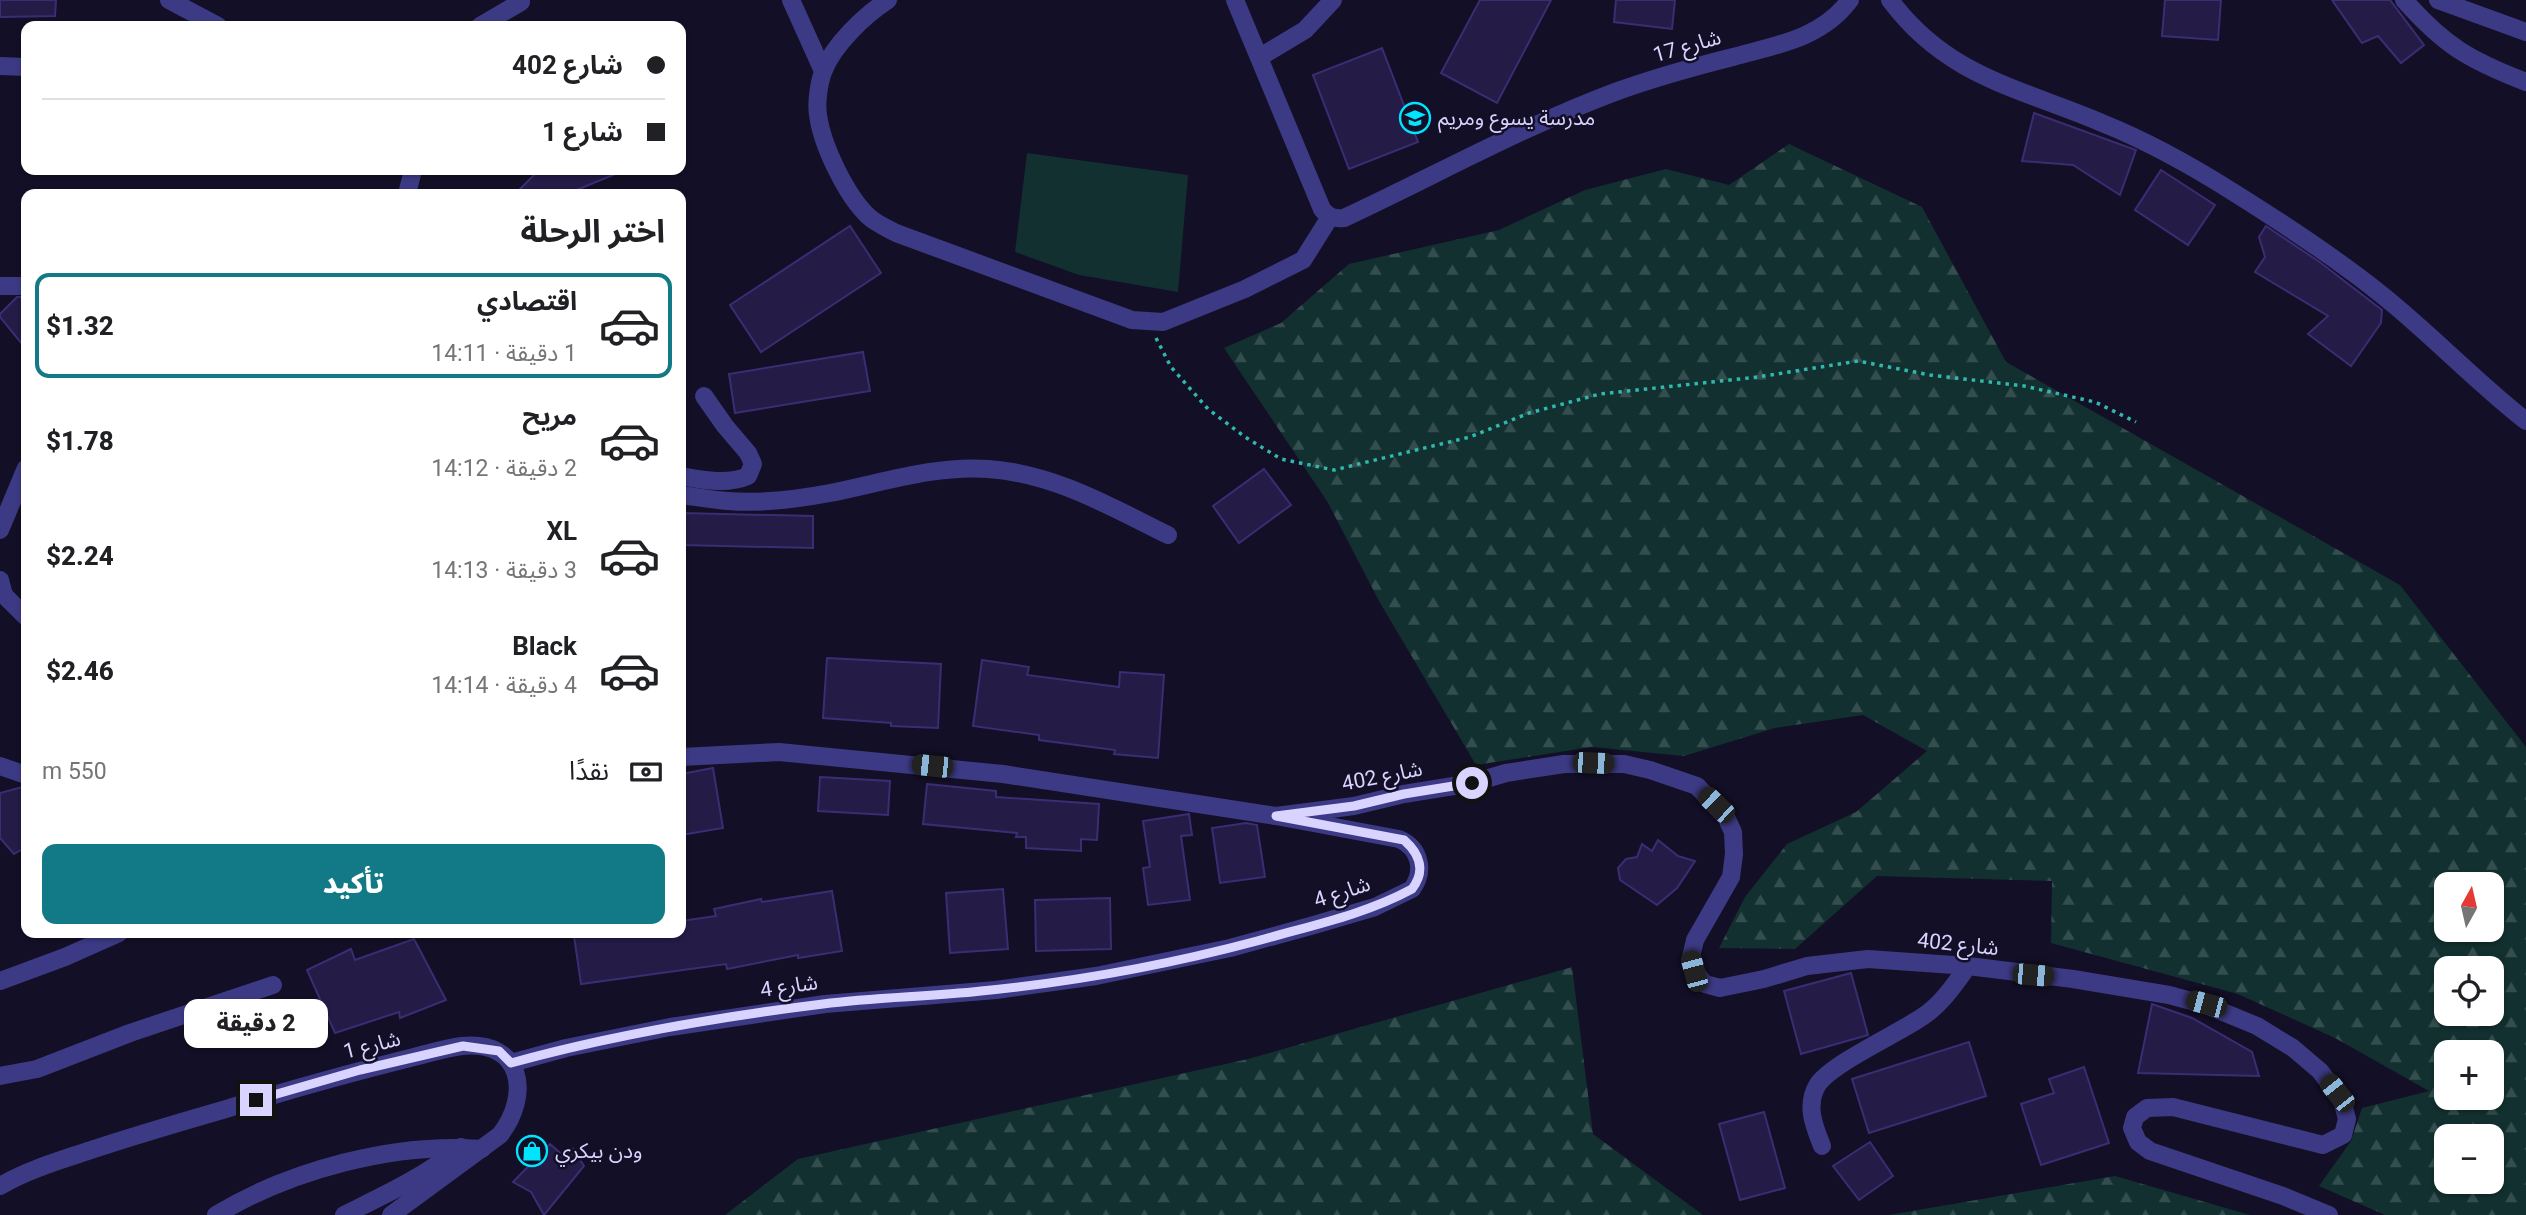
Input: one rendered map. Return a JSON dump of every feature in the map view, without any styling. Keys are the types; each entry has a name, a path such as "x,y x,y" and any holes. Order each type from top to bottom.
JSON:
{"street":[{"path":"169,0 209,21"},
{"path":"791,0 823,71"},
{"path":"888,0 872,10 849,33 823,71 817,114 833,161 849,193 869,217 896,233 1132,320 1147,321 1163,321 1221,299 1303,260 1330,217 1322,209 1236,0"},
{"path":"1260,57 1305,30 1333,0"},
{"name":"شارع 17","path":"1330,217 1343,218 1614,92 1659,76 1803,38 1832,20 1850,0"},
{"path":"1890,0 1904,19 1930,43 1959,64 2009,89 2098,121 2143,141 2231,191 2296,233 2381,294 2526,421"},
{"path":"2403,0 2426,24 2462,54 2483,66 2526,82"},
{"path":"2438,0 2526,32"},
{"path":"489,21 521,2"},
{"path":"0,66 21,67"},
{"path":"0,286 21,286"},
{"path":"686,477 710,481 737,481 748,476 752,464 748,453 704,396"},
{"path":"686,496 729,502 776,499 828,494 919,475 987,469 1052,481 1089,495 1168,535"},
{"path":"0,530 21,480"},
{"path":"0,580 4,595 21,612"},
{"name":"شارع 4","path":"511,1063 566,1048 644,1032 812,1006 996,990 1110,973 1230,948 1375,907 1412,889 1420,868 1420,861 1404,840 1276,816 1003,774 820,754 779,752 686,757"},
{"name":"شارع 402","path":"1276,816 1354,806 1404,794 1472,783 1506,773 1564,764 1624,764 1697,786 1726,817 1733,832 1734,854 1731,877 1700,931 1690,957 1694,971 1705,984 1720,988 1807,966 1868,959 1968,966 2073,979 2206,1004 2257,1026 2293,1048 2320,1071 2342,1101 2346,1111 2346,1128 2338,1138 2323,1145 2173,1107 2147,1108 2138,1113 2133,1122 2133,1134 2138,1142 2150,1151 2283,1196 2329,1215"},
{"path":"0,766 21,773"},
{"path":"0,981 109,938"},
{"path":"1822,1146 1810,1111 1818,1084 1835,1069 1900,1031 1942,1001 1968,966"},
{"path":"0,1076 37,1069 130,1033 273,985"},
{"name":"شارع 1","path":"0,1186 29,1171 109,1144 373,1067 463,1046 499,1051 511,1063"},
{"path":"391,1215 500,1135 515,1110 519,1093 518,1076 511,1063"},
{"path":"216,1215 283,1182 338,1165 412,1150 461,1147 482,1149"},
{"path":"344,1215 410,1183 461,1147"}],"path":[{"path":"1147,321 1171,367 1208,409 1245,437 1281,459 1334,470 1470,437 1529,413 1600,394 1758,377 1858,361 1930,375 2024,386 2095,402 2136,422"}],"green space":[{"path":"1789,144 1922,207 2006,362 2400,585 2526,747 2526,1215 2385,1215 2319,1186 2351,1141 2362,1108 2429,1091 2335,1038 2238,994 2051,943 2052,881 1877,876 1795,949 1719,948 1745,897 1787,844 1856,812 1927,751 1863,715 1775,728 1684,756 1592,747 1476,765 1379,601 1327,501 1224,348 1281,323 1349,264 1499,230 1585,190 1666,169 1729,185"},
{"path":"1027,153 1188,175 1178,292 1079,275 1015,252"},
{"path":"1572,967 1593,1134 1703,1215 725,1215 798,1159 1248,1059"},
{"path":"2115,1176 2250,1215 1889,1215"}],"building":[{"path":"0,0 56,0 55,16 0,17"},
{"path":"1480,0 1551,0 1497,103 1441,73"},
{"path":"1616,0 1675,0 1672,29 1614,22"},
{"path":"2165,0 2221,0 2218,40 2162,36"},
{"path":"2332,0 2390,0 2424,45 2401,63 2378,36 2362,43"},
{"path":"1382,48 1418,142 1349,169 1313,75"},
{"path":"2034,113 2136,150 2120,195 2073,165 2022,161"},
{"path":"2161,170 2215,205 2188,245 2135,210"},
{"path":"534,175 613,175 579,189 520,189"},
{"path":"850,226 881,273 761,352 730,305"},
{"path":"2266,226 2321,263 2382,310 2381,323 2351,366 2308,334 2328,316 2255,272 2265,257 2259,237"},
{"path":"17,297 21,297 21,343 0,317"},
{"path":"863,352 870,391 735,413 729,374"},
{"path":"1264,469 1291,505 1239,543 1213,506"},
{"path":"686,513 813,516 813,548 686,545"},
{"path":"827,658 941,664 938,728 823,718"},
{"path":"982,660 1029,667 1027,675 1119,687 1120,672 1164,675 1158,758 1114,754 1115,750 1039,740 1039,735 973,726"},
{"path":"713,768 723,828 686,834 686,773"},
{"path":"820,777 890,781 888,815 818,811"},
{"path":"927,784 996,791 996,797 1099,804 1097,840 1081,839 1081,851 1026,848 1026,837 1016,837 1017,833 923,824"},
{"path":"21,787 21,850 14,854 0,838 0,793"},
{"path":"1189,814 1192,835 1181,836 1190,900 1148,905 1143,868 1150,867 1143,821"},
{"path":"1246,823 1257,825 1265,877 1220,883 1212,828"},
{"path":"1658,840 1678,856 1695,861 1677,888 1657,905 1620,880 1618,868 1626,859 1637,857 1642,844 1652,851"},
{"path":"1003,889 1008,949 950,953 946,893"},
{"path":"832,891 842,951 798,958 798,955 727,969 726,964 581,984 574,938 686,938 686,920 716,916 714,909 761,899 762,902"},
{"path":"1110,898 1111,949 1036,951 1035,900"},
{"path":"414,939 446,1000 400,1018 399,1012 335,1033 307,970 351,949 355,960"},
{"path":"1851,973 1868,1035 1801,1054 1784,991"},
{"path":"2152,1004 2192,1018 2252,1052 2259,1076 2138,1073"},
{"path":"1969,1042 1986,1096 1869,1133 1852,1079"},
{"path":"2084,1067 2109,1143 2041,1165 2021,1104 2054,1093 2049,1079"},
{"path":"1764,1112 1785,1188 1740,1200 1719,1124"},
{"path":"1870,1142 1893,1176 1859,1200 1833,1166"},
{"path":"550,1144 566,1158 573,1149 584,1166 544,1215 531,1192 513,1182"}],"place":[{"name":"مدرسة يسوع ومريم","path":"1415,118"},
{"name":"ودن بيكري","path":"532,1151"}],"route":[{"path":"256,1100 360,1070 463,1046 499,1051 511,1063 566,1048 670,1027 825,1004 982,991 1096,976 1230,948 1375,907 1412,889 1416,883 1420,861 1404,840 1276,816 1354,806 1404,794 1472,783"}]}
